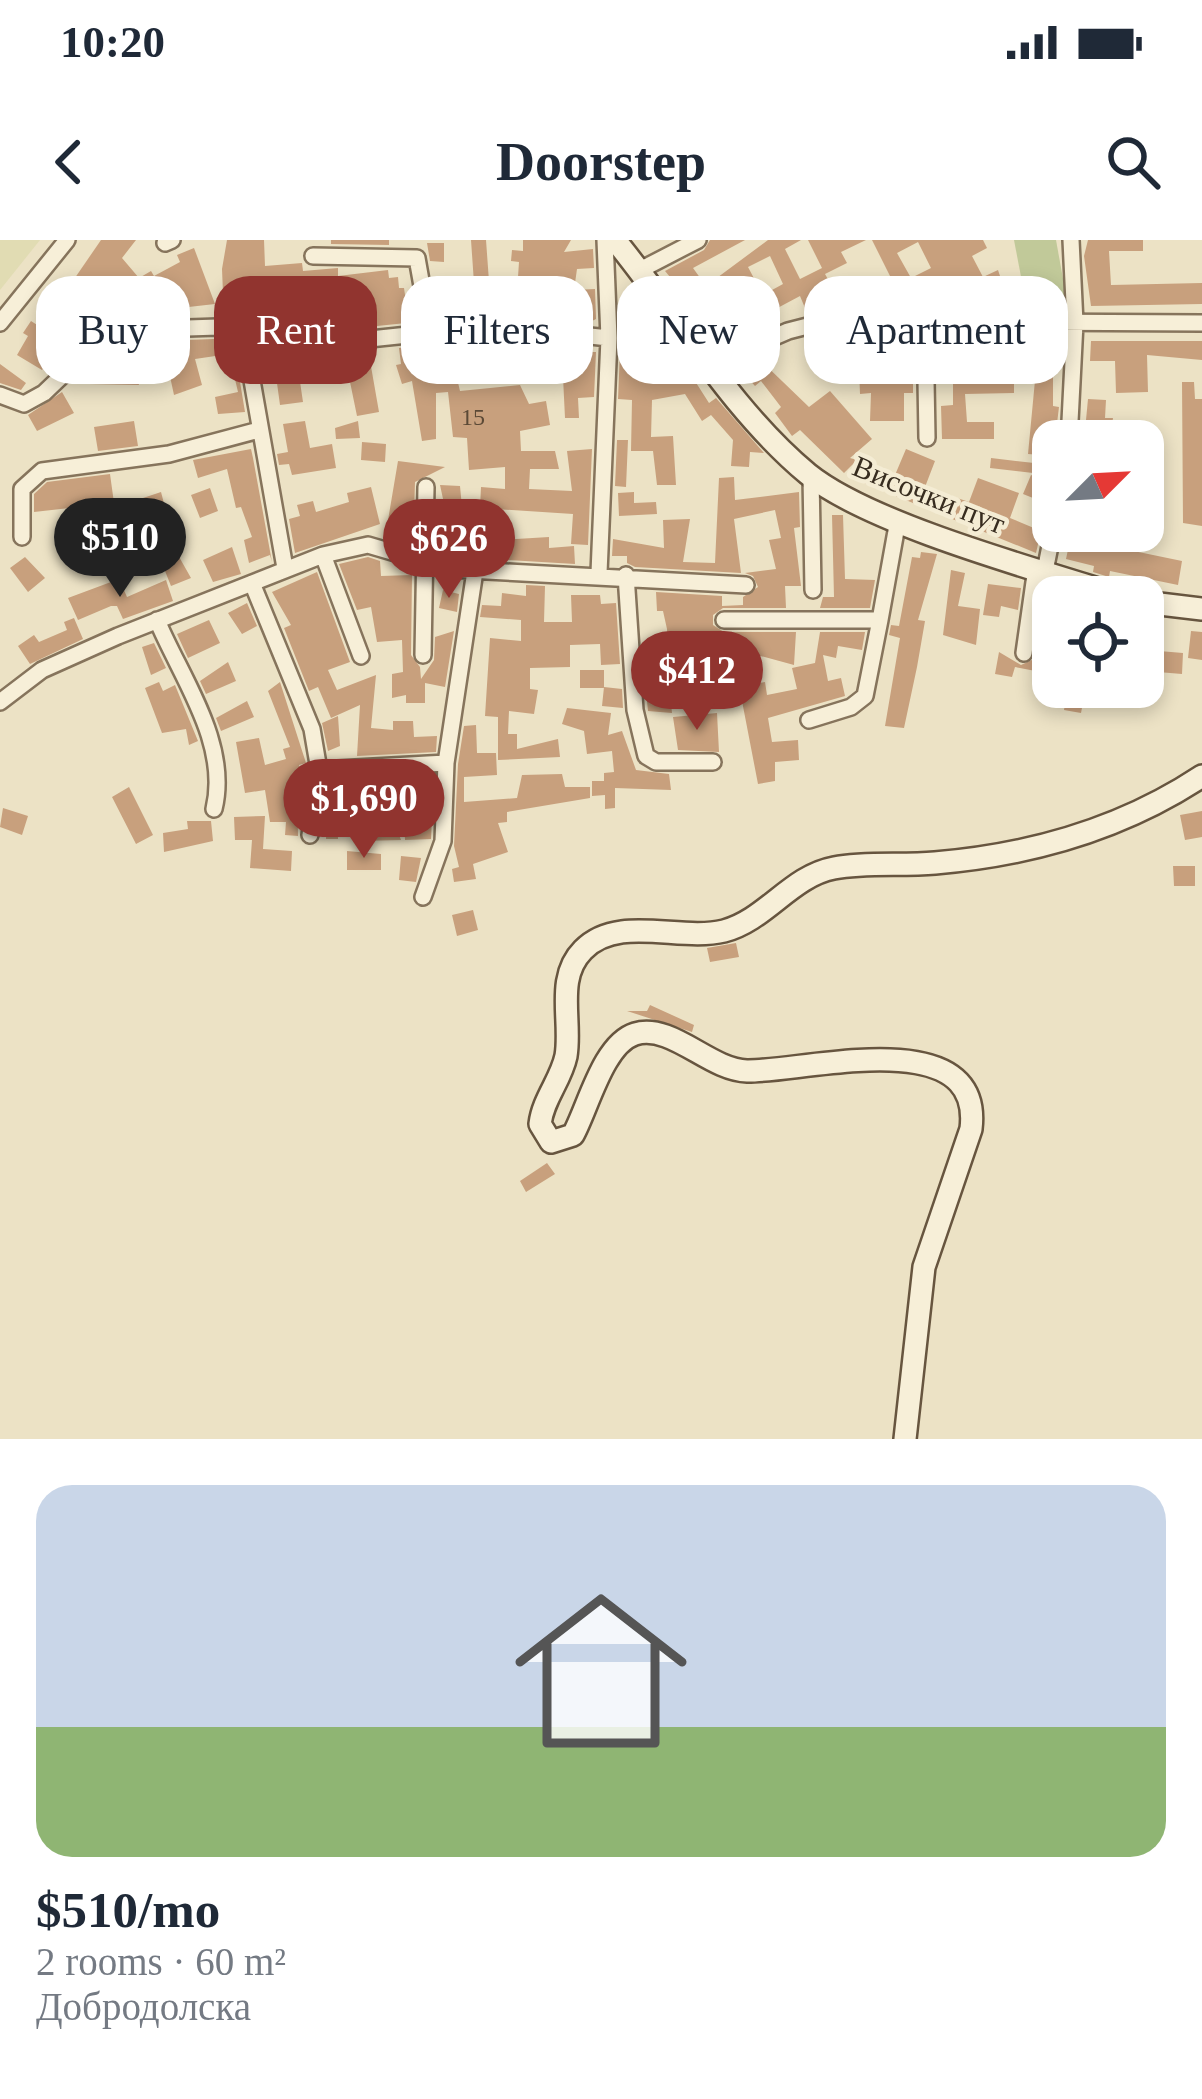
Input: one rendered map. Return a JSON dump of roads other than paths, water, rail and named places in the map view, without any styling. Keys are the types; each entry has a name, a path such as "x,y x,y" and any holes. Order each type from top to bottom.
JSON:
{"main road":[{"name":"Височки пут","path":"615,240 644,276"},
{"name":"Височки пут","path":"728,384 811,476 898,520 1059,576"},
{"path":"1164,604 1202,609"},
{"path":"905,1439 924,1267 938,1214 971,1129 971,1106 960,1082 940,1068 916,1063 832,1060 749,1071 726,1068 658,1034 642,1033 626,1038 614,1052 573,1135 551,1142 540,1124 566,1054 569,971 584,949 603,936 728,930 756,916 806,879 835,868 952,862 1079,836 1132,817 1202,776"}],"street":[{"path":"0,323 67,240"},
{"path":"599,573 609,338 605,240"},
{"path":"640,270 698,240"},
{"path":"1070,420 1075,323 1071,240"},
{"path":"313,256 417,258 420,276"},
{"path":"1068,323 1202,323"},
{"path":"0,395 24,404 44,393 92,347 181,324 214,329"},
{"path":"593,336 609,338"},
{"path":"253,384 285,568"},
{"path":"926,384 927,438"},
{"path":"22,537 22,489 42,471 169,454 259,430"},
{"path":"811,476 814,590"},
{"path":"423,656 426,487"},
{"path":"808,720 851,707 865,696 898,520"},
{"path":"0,702 42,670 323,554 383,546 475,571 599,573 746,585"},
{"path":"1024,653 1047,552"},
{"path":"323,554 361,656"},
{"path":"424,897 441,853 446,763 475,571"},
{"path":"626,575 635,710 646,756 656,762 713,762"},
{"path":"251,583 308,712 319,770 310,835"},
{"path":"157,620 207,731 218,783 214,809"},
{"path":"724,620 880,620"},
{"path":"319,770 446,763"}]}
